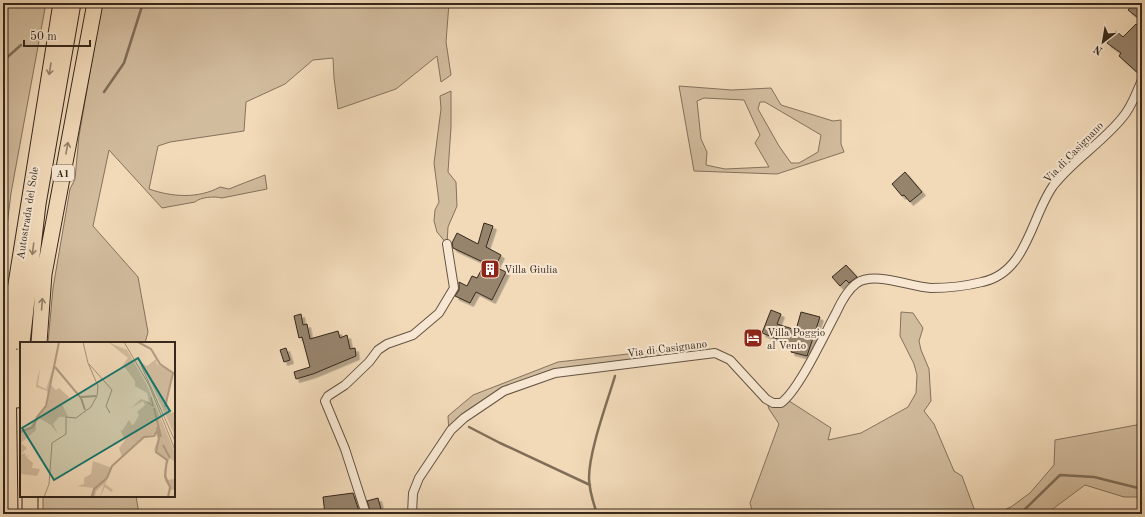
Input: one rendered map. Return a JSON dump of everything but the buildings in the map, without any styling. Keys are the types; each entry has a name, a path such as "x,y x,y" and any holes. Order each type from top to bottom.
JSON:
{"highway":[{"name":"Autostrada del Sole","path":"10,514 8,370 12,309 61,3"},
{"name":"Autostrada del Sole","path":"22,342 38,204 73,3"},
{"name":"A1","path":"38,342 44,274 94,3"},
{"name":"Autostrada del Sole","path":"10,497 20,369"},
{"path":"30,497 30,514"}],"street":[{"name":"Via di Casignano","path":"412,514 413,493 419,478 451,430 464,418 504,391 555,373 715,353 730,360 766,398 773,403 781,403 794,389 845,296 858,282 867,279 881,279 930,288 983,282 996,277 1006,270 1021,253 1053,186 1122,118 1131,105 1142,80"},
{"path":"366,514 345,449 325,401 328,396 345,385 369,362 378,350 388,344 413,335 439,313 454,288 448,244"}],"shaded area":[{"path":"7,3 46,3 11,193 3,259 3,48 5,45"},
{"path":"102,3 449,3 446,42 451,75 441,82 437,56 396,89 338,109 333,58 313,60 285,84 246,102 244,131 170,142 158,146 149,189 167,194 185,196 203,194 220,187 229,189 265,175 267,189 222,198 204,198 195,202 162,208 109,150 93,226 138,277 148,332 145,342 48,342 53,288 70,189 75,179 79,136"},
{"path":"679,86 732,90 771,88 781,105 833,121 841,120 841,144 844,152 777,174 694,171","holes":["704,98 744,100 760,135 755,143 769,167 725,169 706,165 707,152 701,139 697,101","760,102 765,102 821,135 818,152 799,163 791,163 779,146 758,109"]},
{"path":"451,91 451,127 448,172 456,182 457,206 448,227 447,244 437,232 434,221 435,210 439,202 434,163 441,109 440,96"},
{"path":"901,312 913,313 923,328 919,341 929,369 931,401 924,411 934,424 954,471 962,476 976,514 753,514 750,503 779,424 769,409 766,399 773,403 786,399 831,428 828,440 861,433 908,407 916,393 917,375 914,364 900,336"},
{"path":"663,350 663,359 555,373 504,391 449,434 448,416 473,395 558,362"},
{"path":"1142,424 1142,497 1124,497 1085,485 1046,514 994,514 1011,507 1030,493 1054,465 1055,440"},
{"path":"43,497 136,497 139,514 43,514"}],"waterway":[{"path":"104,92 124,63 143,3"},
{"path":"3,61 21,45"},
{"path":"597,514 590,487 590,467 595,441 615,376"},
{"path":"469,427 590,485"},
{"path":"1020,514 1060,475 1094,477 1142,489"}],"place":[{"name":"Villa Giulia","path":"490,269"},
{"name":"Villa Poggio al Vento","path":"753,338"}]}
